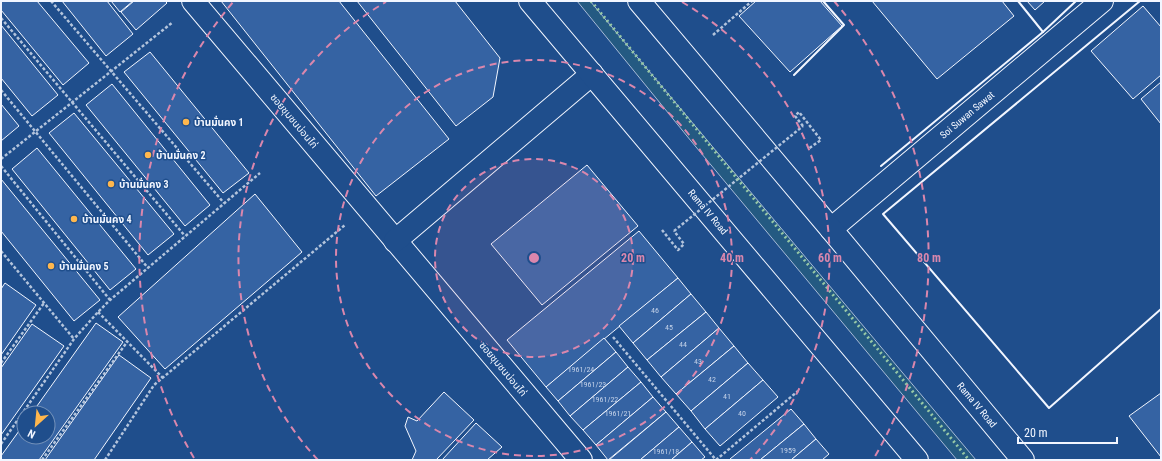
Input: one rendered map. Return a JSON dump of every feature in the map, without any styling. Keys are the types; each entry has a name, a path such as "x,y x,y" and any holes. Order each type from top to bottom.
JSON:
{"street":[{"name":"Rama IV Road","path":"530,1 917,460"},
{"name":"Rama IV Road","path":"639,1 832,229 1023,460"},
{"name":"Soi Suwan Sawat","path":"832,229 1102,1"},
{"name":"ซอยชุมชนบ่อนไก่","path":"194,2 581,460"},
{"path":"395,241 592,74"}],"path":[{"path":"51,1 224,203"},
{"path":"713,35 752,1"},
{"path":"1,159 194,2"},
{"path":"1,18 185,236"},
{"path":"1,90 148,268"},
{"path":"662,230 678,250 684,244 674,232 803,126 795,116 799,112 821,140 808,149"},
{"path":"1,166 110,300"},
{"path":"1,444 74,339 98,312 110,300 260,172"},
{"path":"104,460 154,385 367,207"},
{"path":"1,253 74,339"},
{"path":"1,363 44,303"},
{"path":"98,312 162,378"},
{"path":"613,337 716,460 798,391"},
{"path":"42,460 127,342"}],"shaded area":[{"path":"577,1 590,1 976,460 957,460 691,141"}],"building":[{"path":"1,1 37,1 89,63 63,85 1,10"},
{"path":"62,1 107,1 133,34 106,56"},
{"path":"111,1 133,1 120,12"},
{"path":"134,1 165,1 167,3 136,30 121,12"},
{"path":"221,1 339,1 449,139 376,196"},
{"path":"357,1 455,1 500,58 493,97 456,126"},
{"path":"756,1 820,1 842,26 790,72 739,16"},
{"path":"872,1 1002,1 1014,16 937,79"},
{"path":"1027,1 1045,1 1035,10"},
{"path":"1143,6 1161,27 1161,75 1133,99 1091,51"},
{"path":"1,25 58,95 32,116 1,78"},
{"name":"บ้านมั่นคง 1","path":"150,52 249,173 223,193 124,72"},
{"path":"1161,82 1161,124 1141,99"},
{"name":"บ้านมั่นคง 2","path":"112,84 210,205 185,226 86,105"},
{"path":"1,104 19,126 1,141"},
{"name":"บ้านมั่นคง 3","path":"74,113 174,234 148,255 49,133"},
{"name":"บ้านมั่นคง 4","path":"37,148 136,269 110,290 12,169"},
{"path":"587,165 638,226 542,305 491,244"},
{"name":"บ้านมั่นคง 5","path":"1,179 100,300 74,321 1,231"},
{"path":"255,194 302,252 165,369 118,317"},
{"path":"639,231 678,278 546,387 507,340"},
{"path":"678,278 691,294 633,343 619,326"},
{"path":"5,283 36,305 1,355 1,289"},
{"path":"691,294 706,312 647,360 633,343"},
{"path":"706,312 719,328 661,377 647,360"},
{"path":"96,323 123,342 56,436 56,405 38,405"},
{"path":"32,324 64,346 22,405 16,405 16,414 1,435 1,368"},
{"path":"719,328 734,346 676,394 661,377"},
{"path":"604,338 616,352 558,401 546,387"},
{"path":"734,346 748,363 691,411 676,394"},
{"path":"616,352 628,367 570,416 558,401"},
{"path":"119,355 151,378 94,460 45,460"},
{"path":"748,363 763,380 705,429 691,411"},
{"path":"628,367 641,382 583,430 570,416"},
{"path":"763,380 778,397 720,446 705,429"},
{"path":"641,382 653,397 596,445 583,430"},
{"path":"444,392 474,420 436,460 412,460 416,451 405,426 408,417 417,421"},
{"path":"1161,393 1161,457 1129,416"},
{"path":"653,397 666,412 608,460 596,445"},
{"path":"791,409 804,424 760,460 730,459"},
{"path":"666,412 679,427 640,460 609,460"},
{"path":"476,423 502,447 487,460 442,460"},
{"path":"804,424 816,439 791,460 760,460"},
{"path":"679,427 692,442 671,460 640,460"},
{"path":"16,435 16,445 50,445 39,460 1,460 1,456"},
{"path":"816,439 829,454 822,460 791,460"},
{"path":"692,442 705,457 701,460 671,460"}],"hedge":[{"path":"591,1 969,460"}],"wall":[{"path":"794,75 844,25 823,1"},
{"path":"1018,1 1043,32 1076,1"},
{"path":"1140,1 883,214 1049,408 1161,309"},
{"path":"881,166 1043,32"}],"place":[{"name":"บ้านมั่นคง 1","path":"186,122"},
{"name":"บ้านมั่นคง 2","path":"148,155"},
{"name":"บ้านมั่นคง 3","path":"111,184"},
{"name":"บ้านมั่นคง 4","path":"74,219"},
{"name":"บ้านมั่นคง 5","path":"51,266"}]}
